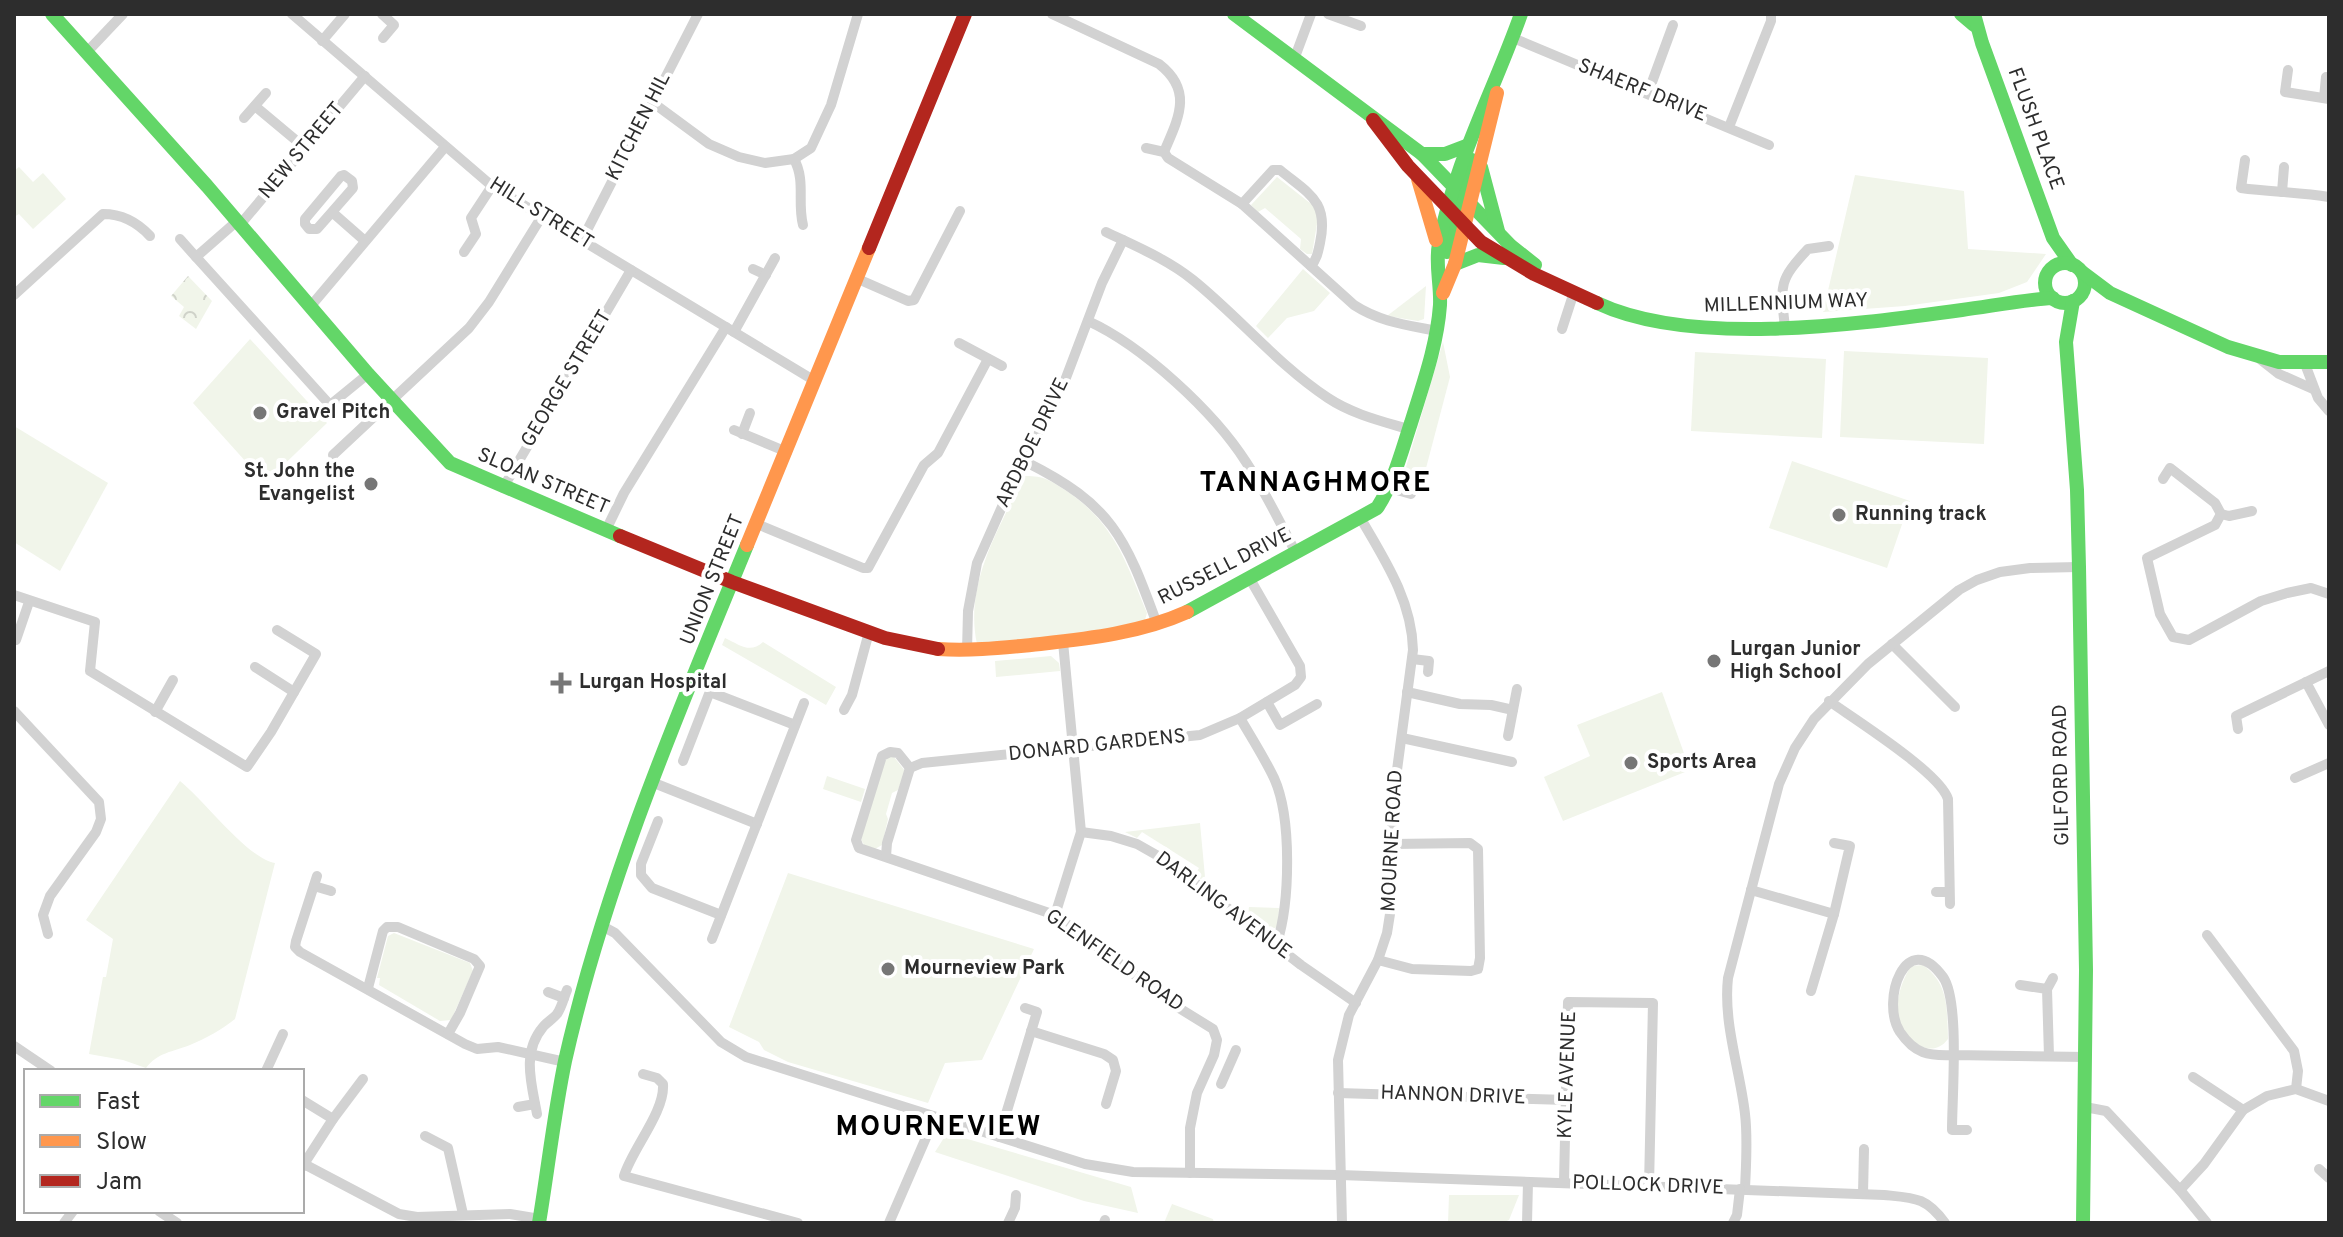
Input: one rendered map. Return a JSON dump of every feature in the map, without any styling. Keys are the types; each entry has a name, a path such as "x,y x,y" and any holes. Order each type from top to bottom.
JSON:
{"main road":[{"name":"SLOAN STREET","path":"52,14 450,463 503,488 732,582"},
{"name":"UNION STREET","path":"540,1221 565,1062 622,862 732,582 965,14"},
{"name":"MILLENNIUM WAY","path":"1234,14 1295,57 1375,122 1422,154 1458,205 1504,258 1618,313 1655,321 1734,329 1785,327 1915,317 2020,300 2067,299 2110,293"},
{"path":"1440,294 1466,146 1504,62 1521,14"},
{"name":"FLUSH PLACE","path":"1971,20 2053,238 2077,269"},
{"path":"1438,248 1480,162 1504,62"},
{"path":"1440,294 1455,264 1458,205 1489,107 1496,98"},
{"name":"MILLENNIUM WAY","path":"1375,122 1418,176 1499,234 1559,284"},
{"path":"1375,122 1458,205 1534,274"},
{"path":"1422,154 1445,154 1466,146"},
{"path":"1480,162 1499,234"},
{"path":"1418,176 1438,248 1440,294"},
{"name":"FLUSH PLACE","path":"2053,238 2053,268"},
{"path":"1455,264 1478,255 1504,258"},
{"path":"2077,269 2085,284 2067,299 2046,283 2053,268 2062,264 2077,269 2110,293 2228,347 2259,358 2305,364 2329,362"},
{"name":"MILLENNIUM WAY","path":"2020,300 2046,283"},
{"name":"RUSSELL DRIVE","path":"732,582 869,632 929,648 967,651 1063,642 1114,636 1157,624 1204,604 1377,508 1390,488 1437,331 1440,294"},
{"name":"GILFORD ROAD","path":"2067,299 2079,567 2086,1057 2083,1223"}],"street":[{"path":"87,52 123,14"},
{"name":"HILL STREET","path":"292,14 492,186 815,381"},
{"path":"322,41 345,14"},
{"path":"382,14 394,25 383,38"},
{"name":"KITCHEN HIL","path":"582,240 698,14"},
{"path":"652,102 709,144 739,157 765,163 794,159 811,148 831,105 858,14"},
{"path":"1052,14 1159,64 1172,74 1180,90 1181,105 1164,152"},
{"path":"1295,57 1311,14"},
{"path":"1328,14 1361,26"},
{"path":"1729,127 1771,21 1771,14"},
{"path":"1648,93 1673,25"},
{"name":"SHAERF DRIVE","path":"1513,38 1769,145"},
{"path":"2288,70 2285,92 2327,98 2326,77"},
{"name":"NEW STREET","path":"238,224 365,76"},
{"path":"244,118 266,93"},
{"path":"255,106 304,147"},
{"path":"310,307 445,147"},
{"path":"1146,148 1164,152 1168,158 1242,204 1367,314 1386,322 1437,331"},
{"path":"794,159 802,179 799,210 803,225"},
{"path":"2245,160 2241,188 2296,191 2329,197"},
{"path":"2282,192 2284,167"},
{"path":"1242,204 1273,170 1280,170 1310,195 1322,209 1323,227 1317,260 1311,266"},
{"path":"344,175 352,181 353,188 332,212 317,229 309,229 305,224 305,219 344,175"},
{"path":"464,252 476,234 471,218 492,186"},
{"path":"858,279 908,301 914,300 960,211"},
{"path":"332,212 365,241"},
{"path":"15,292 103,214 122,217 141,226 150,236"},
{"path":"333,455 479,317 542,216"},
{"path":"196,257 238,224"},
{"path":"1106,232 1166,262 1192,279 1329,399 1357,413 1408,429"},
{"path":"180,239 330,405 368,374"},
{"name":"ARDBOE DRIVE","path":"967,651 968,611 977,563 1064,383 1123,240"},
{"path":"1785,327 1782,285 1785,276 1808,249 1829,246"},
{"path":"606,530 624,493 775,258"},
{"path":"753,269 766,275"},
{"name":"GEORGE STREET","path":"503,488 631,270"},
{"path":"1562,329 1574,292"},
{"path":"1088,321 1108,330 1150,362 1231,440 1248,464 1296,553"},
{"path":"959,343 1002,366"},
{"path":"2259,358 2279,374 2313,389"},
{"path":"757,524 868,568 924,465 938,453 988,359"},
{"path":"2305,364 2313,389 2329,411"},
{"path":"750,413 738,432 787,452"},
{"path":"1026,462 1059,478 1106,515 1126,547 1157,624"},
{"path":"2163,479 2170,468 2215,503 2221,514 2229,516 2252,511"},
{"path":"1390,488 1411,494"},
{"path":"2221,514 2215,525 2147,558 2160,614 2173,637 2189,640 2261,601 2287,593 2311,588 2329,594"},
{"name":"MOURNE ROAD","path":"1342,1223 1338,1060 1349,1015 1378,960 1390,914 1393,800 1413,634 1406,606 1361,519"},
{"path":"1733,1223 1742,1189 1747,1147 1727,990 1779,784 1788,764 1814,719 1829,701 1892,644 1959,590 2000,572 2079,567"},
{"name":"DONARD GARDENS","path":"910,768 926,763 1200,735 1240,718 1295,685 1301,677 1300,666 1250,579"},
{"path":"14,595 95,622 90,671 247,767 316,654 277,630"},
{"path":"16,640 29,602"},
{"path":"844,710 852,695 869,632"},
{"path":"1055,915 1081,832 1063,642"},
{"path":"1892,644 1955,707"},
{"path":"1412,659 1429,661 1428,672"},
{"path":"255,667 294,692"},
{"path":"2238,729 2236,716 2329,671"},
{"path":"155,712 173,680"},
{"path":"2306,682 2329,725"},
{"path":"683,761 712,686 795,725"},
{"path":"1508,736 1517,689"},
{"path":"1407,692 1460,704 1491,705 1513,710"},
{"path":"1829,701 1930,775 1945,791 1948,799 1950,904"},
{"path":"1267,702 1280,725 1317,704"},
{"path":"712,939 804,703"},
{"path":"14,711 99,802 101,819 96,832 50,896 43,915 48,934"},
{"path":"1240,718 1273,777 1282,806 1286,856 1284,923 1277,943"},
{"path":"1402,738 1512,762"},
{"name":"GLENFIELD ROAD","path":"910,768 898,753 890,752 882,756 856,840 859,848 1055,915 1179,1008 1213,1029 1217,1040 1197,1093 1190,1128 1190,1173"},
{"path":"2295,778 2329,763"},
{"path":"886,856 887,843 910,768"},
{"path":"654,783 757,824"},
{"path":"658,821 641,864 641,875 652,888 721,915"},
{"name":"DARLING AVENUE","path":"1081,832 1111,836 1137,844 1156,855 1356,1003"},
{"path":"1378,960 1412,969 1471,971 1478,969 1480,958 1478,849 1470,843 1392,844"},
{"path":"1811,991 1850,846 1834,843"},
{"path":"331,891 316,881 295,947 300,952 477,1049 498,1047 565,1062"},
{"path":"1751,890 1834,914"},
{"path":"1936,892 1949,892"},
{"name":"POLLOCK DRIVE","path":"602,926 615,933 721,1042 746,1057 1112,1170 1863,1194 1921,1199 1934,1208 1945,1223"},
{"path":"368,988 383,931 387,927 398,927 474,959 480,966 448,1034"},
{"path":"2207,935 2294,1051 2298,1071 2296,1089"},
{"path":"1967,1130 1952,1130 1953,1055 1951,992 1935,967 1925,960 1913,959 1903,966 1896,984 1893,1019 1902,1034 1922,1054 1953,1055 2086,1057"},
{"path":"2049,1056 2047,989 2053,978"},
{"path":"2020,985 2047,989"},
{"path":"518,1107 536,1109 529,1077 531,1055 537,1035 556,1016 565,994 548,992"},
{"name":"KYLE AVENUE","path":"1564,1183 1568,1002 1653,1003 1649,1186"},
{"path":"999,1137 1037,1012 1025,1008"},
{"path":"1031,1031 1104,1054 1113,1060 1116,1071 1106,1104"},
{"path":"267,1069 283,1034"},
{"path":"14,1046 48,1069"},
{"path":"1221,1084 1236,1050"},
{"path":"1210,1064 1227,1070"},
{"path":"643,1074 657,1078 664,1090 642,1144 629,1161 624,1176 798,1223"},
{"path":"2193,1077 2243,1110"},
{"path":"304,1164 363,1079"},
{"path":"2180,1190 2204,1164 2243,1110 2267,1096 2296,1089 2329,1101"},
{"name":"HANNON DRIVE","path":"1338,1093 1567,1100"},
{"path":"304,1101 333,1119"},
{"path":"2085,1107 2106,1111 2207,1223"},
{"path":"889,1223 935,1117"},
{"path":"425,1136 448,1148 463,1214"},
{"path":"1863,1194 1864,1149"},
{"path":"304,1167 379,1206 417,1220 463,1214 510,1214 540,1221"},
{"path":"2319,1169 2329,1178"},
{"path":"1527,1223 1528,1182"},
{"path":"1008,1223 1015,1208 1016,1195"}],"green space":[{"path":"19,167 33,182 43,173 66,199 33,229 19,214 14,217 14,171"},
{"path":"1855,175 1964,191 1968,249 2046,254 2027,282 1999,293 1905,306 1823,312"},
{"path":"1277,177 1315,207 1318,218 1312,254 1300,249 1301,239 1265,208 1258,212 1251,205"},
{"path":"1303,269 1330,293 1314,311 1287,318 1268,338 1256,326"},
{"path":"188,276 212,301 196,329 179,316 184,307 171,296"},
{"path":"1426,286 1424,319 1418,321 1387,316"},
{"name":"Gravel Pitch","path":"250,339 327,423 265,483 193,403"},
{"path":"1443,342 1450,377 1420,491 1401,484"},
{"path":"1844,351 1988,358 1984,444 1840,437"},
{"path":"1695,352 1826,359 1822,438 1691,431"},
{"path":"14,426 108,483 60,571 14,542"},
{"name":"Running track","path":"1792,461 1910,501 1887,568 1769,528"},
{"path":"1025,476 1051,481 1082,502 1096,516 1125,560 1147,613 1145,620 1100,633 977,644 975,600 986,557"},
{"path":"725,638 749,648 763,642 836,687 826,705 722,645"},
{"path":"1051,656 1059,663 1060,671 996,677 995,661"},
{"name":"Sports Area","path":"1662,692 1690,770 1563,821 1544,777 1590,756 1577,725"},
{"path":"888,757 894,757 905,771 898,790 892,793 882,845 875,849 864,845 861,839 883,764"},
{"path":"827,776 865,789 861,802 823,789"},
{"path":"180,781 240,841 264,859 275,863 235,1019 202,1040 161,1056 146,1068 89,1054 113,939 86,920"},
{"path":"1200,823 1205,877 1202,880 1195,875 1199,868 1142,832 1137,838 1125,832"},
{"name":"Mourneview Park","path":"788,873 1034,949 982,1060 945,1063 928,1103 788,1062 764,1050 759,1042 729,1027"},
{"path":"1249,907 1279,908 1278,927 1267,930 1248,913"},
{"path":"394,933 470,963 473,971 451,1020 440,1021 379,985 380,978 377,978 388,936"},
{"path":"1923,965 1938,980 1947,1007 1948,1039 1941,1046 1933,1048 1925,1048 1911,1039 1901,1024 1897,1010 1911,966"},
{"path":"947,1133 1131,1187 1138,1213 1084,1201 935,1152"},
{"path":"1449,1195 1519,1195 1509,1220 1502,1223 1448,1223"},
{"path":"1172,1204 1213,1219 1214,1223 1164,1223"}],"traffic: fast":[{"path":"52,14 450,463 620,536"},
{"path":"1234,14 1422,154 1511,246 1535,265"},
{"path":"1187,612 1377,508 1383,498 1393,478 1433,350 1440,305 1438,251 1446,214 1465,156 1521,14"},
{"path":"1961,14 1974,25"},
{"path":"1974,14 2053,238 2072,265"},
{"path":"1422,154 1445,154 1466,146"},
{"path":"1447,252 1472,160"},
{"path":"1481,167 1498,231"},
{"path":"1455,264 1478,255 1504,258"},
{"path":"2065,263 2079,269 2085,283 2079,297 2065,303 2051,297 2045,283 2051,269 2065,263"},
{"path":"2082,272 2110,293 2228,347 2279,362 2329,362"},
{"path":"1597,303 1636,317 1680,325 1776,329 1875,321 2053,298"},
{"path":"2073,301 2066,342 2077,490 2079,567 2086,970 2083,1223"},
{"path":"539,1223 565,1061 601,929 645,799 747,545"}],"traffic: slow":[{"path":"1443,293 1455,264 1497,93"},
{"path":"1418,179 1436,240"},
{"path":"747,545 869,248"},
{"path":"938,649 996,648 1091,638 1149,626 1187,612"}],"traffic: jam":[{"path":"869,248 965,14"},
{"path":"1373,120 1408,166 1481,242 1534,274 1597,303"},
{"path":"620,536 732,582 885,638 938,649"}],"place":[{"name":"Gravel Pitch","path":"260,413"},
{"name":"St. John the Evangelist","path":"371,484"},
{"name":"Running track","path":"1839,515"},
{"name":"Lurgan Junior High School","path":"1714,661"},
{"name":"Lurgan Hospital","path":"561,683"},
{"name":"Sports Area","path":"1631,763"},
{"name":"Mourneview Park","path":"888,969"}],"district":[{"name":"TANNAGHMORE","path":"1316,484"},
{"name":"MOURNEVIEW","path":"939,1128"}]}
